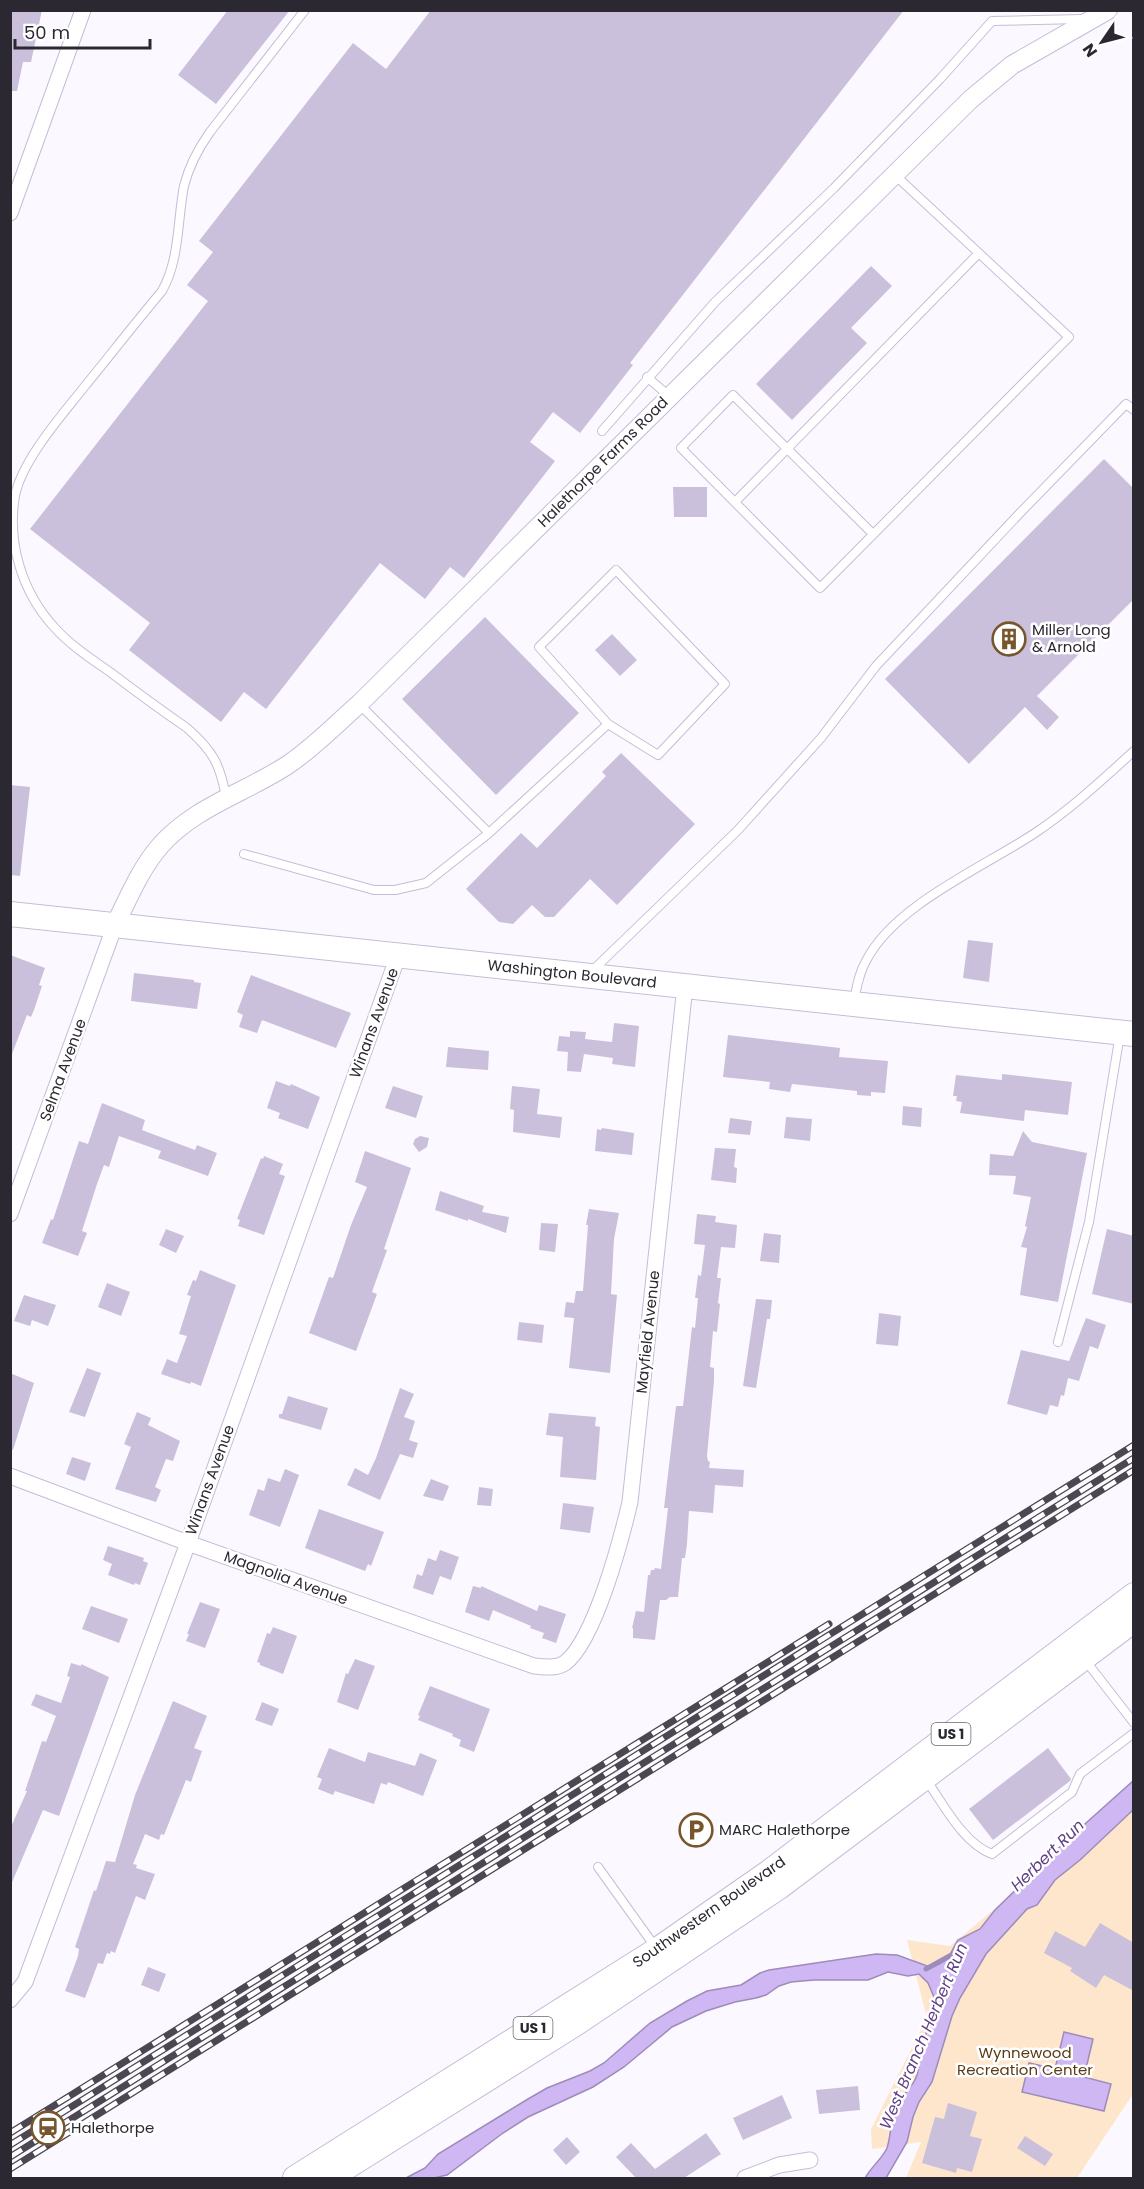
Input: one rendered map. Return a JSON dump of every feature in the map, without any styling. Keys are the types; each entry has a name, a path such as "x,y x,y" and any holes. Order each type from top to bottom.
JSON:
{"main road":[{"name":"Washington Boulevard","path":"10,914 1127,1034"},
{"name":"Southwestern Boulevard","path":"919,1771 1134,1596"},
{"name":"Southwestern Boulevard","path":"329,2178 662,1957 768,1873 919,1771 1134,1620"},
{"name":"Southwestern Boulevard","path":"294,2178 662,1957"}],"street":[{"path":"10,213 83,10"},
{"name":"Halethorpe Farms Road","path":"115,926 143,871 159,847 177,829 198,813 288,764 359,704 971,99 1012,65 1100,15"},
{"name":"Selma Avenue","path":"10,1214 115,926"},
{"name":"Winans Avenue","path":"10,2000 25,1982 188,1543 398,956"},
{"name":"Mayfield Avenue","path":"564,1664 576,1650 602,1598 630,1502 685,986"},
{"name":"Magnolia Avenue","path":"10,1476 188,1543 534,1666 551,1668 564,1664"},
{"path":"745,2178 779,2165 810,2160"}],"lane":[{"path":"226,799 222,774 215,758 204,744 187,729 73,646 53,626 39,607 25,582 15,554 13,524 15,495 27,466 49,432 166,284 175,260 184,186 197,152 305,10"},
{"path":"602,431 715,302 834,188 940,79 992,21 1100,15"},
{"path":"873,534 733,395 681,448 820,588 1070,337 894,174"},
{"path":"735,502 979,253"},
{"path":"647,377 669,397"},
{"path":"587,976 738,830 820,738 876,666 1027,505 1126,404 1134,410"},
{"path":"616,570 725,684 658,755 608,724 539,647 616,570"},
{"path":"359,704 489,833"},
{"path":"244,854 374,890 394,890 426,883 489,833 608,724"},
{"path":"853,1004 858,978 866,960 877,943 910,912 1036,833 1080,800 1134,751"},
{"path":"1058,1342 1089,1222 1127,1034"},
{"path":"1083,1657 1134,1724"},
{"path":"919,1771 972,1841 984,1851 993,1854 1072,1792 1080,1774 1134,1733"},
{"path":"598,1867 662,1957"}],"green space":[{"name":"Wynnewood Recreation Center","path":"1133,1793 1133,2094 1077,2178 906,2178 921,2142 872,2149 871,2129 927,2018 907,1940 950,1946"}],"shaded area":[{"path":"1133,1781 1133,1810 1080,1860 1055,1880 1037,1905 1027,1909 986,1954 960,1998 952,2016 932,2082 919,2102 907,2142 886,2178 865,2178 887,2148 895,2107 917,2075 934,1997 928,1983 919,1974 908,1976 888,1972 868,1980 791,1982 779,1986 766,1995 706,2011 672,2027 624,2067 593,2087 528,2117 447,2175 434,2178 406,2178 425,2168 438,2154 528,2099 547,2088 604,2063 650,2023 707,1991 741,1985 769,1970 876,1954 897,1955 930,1967 942,1963 958,1940 980,1929 995,1910 1067,1840"},
{"path":"1064,2032 1093,2039 1084,2077 1111,2084 1104,2111 1022,2092 1029,2063 1055,2069"}],"building":[{"path":"12,10 42,10 31,62 23,62 17,91 10,91"},
{"path":"228,10 290,10 216,104 178,75"},
{"path":"431,10 904,10 630,363 633,365 580,433 553,412 530,442 555,461 464,578 450,567 425,599 380,563 266,709 244,692 221,722 129,650 150,623 30,529 208,301 187,285 213,252 199,241 353,43 386,69"},
{"path":"871,266 892,286 851,328 867,343 792,420 756,384"},
{"name":"Miller Long & Arnold","path":"1104,459 1134,489 1134,599 1037,696 1059,717 1047,730 1025,707 969,764 885,679"},
{"path":"673,487 707,487 707,517 674,517"},
{"path":"485,617 579,713 496,795 402,699"},
{"path":"612,634 637,660 620,676 595,650"},
{"path":"621,753 695,824 617,905 590,879 554,917 545,917 532,905 513,924 499,922 466,889 521,833 537,848 606,776 602,772"},
{"path":"10,785 30,787 20,876 10,875"},
{"path":"968,940 993,943 989,982 963,978"},
{"path":"10,955 45,968 34,1010 31,1017 27,1015 12,1054 10,1054"},
{"path":"134,973 194,980 194,982 201,983 197,1009 131,1001"},
{"path":"251,975 351,1013 336,1048 262,1020 257,1033 239,1027 243,1015 237,1012"},
{"path":"614,1023 639,1026 635,1067 612,1064 613,1058 584,1054 581,1072 567,1071 568,1052 557,1051 559,1036 570,1037 570,1031 586,1032 585,1039 612,1042"},
{"path":"728,1035 840,1048 839,1057 888,1061 885,1093 871,1092 871,1096 857,1095 857,1091 792,1084 790,1092 769,1089 770,1082 723,1077"},
{"path":"448,1047 489,1051 488,1070 446,1067"},
{"path":"1002,1074 1072,1082 1068,1115 1025,1110 1024,1121 960,1113 962,1102 956,1101 957,1096 953,1096 956,1075 1002,1080"},
{"path":"276,1081 290,1086 291,1084 320,1097 308,1129 278,1118 280,1113 267,1108"},
{"path":"393,1086 423,1096 416,1118 385,1108"},
{"path":"512,1086 540,1089 537,1114 562,1117 560,1138 513,1132 514,1110 510,1109"},
{"path":"102,1103 145,1120 142,1130 195,1150 197,1145 217,1153 208,1176 158,1158 161,1151 119,1136 109,1167 104,1165 97,1184 82,1231 87,1233 78,1256 42,1243 51,1219 53,1220 79,1141 88,1144"},
{"path":"903,1106 922,1108 921,1127 902,1125"},
{"path":"786,1117 812,1119 810,1141 784,1138"},
{"path":"730,1118 752,1121 750,1135 728,1133"},
{"path":"597,1129 634,1133 632,1155 595,1151"},
{"path":"1023,1131 1032,1142 1087,1153 1058,1302 1020,1295 1027,1248 1021,1247 1027,1227 1025,1226 1031,1197 1013,1194 1016,1176 989,1175 990,1154 1013,1156"},
{"path":"420,1136 429,1138 427,1147 419,1152 413,1144"},
{"path":"715,1148 736,1149 734,1167 737,1168 736,1183 711,1180"},
{"path":"365,1151 411,1168 372,1292 377,1294 356,1351 309,1333 329,1277 333,1278 367,1187 355,1182"},
{"path":"264,1156 283,1164 279,1174 285,1176 264,1235 238,1226 240,1220 237,1219 261,1158 263,1159"},
{"path":"440,1191 484,1206 482,1212 509,1217 506,1233 435,1210"},
{"path":"589,1209 619,1213 614,1239 611,1294 617,1295 610,1373 569,1368 574,1318 564,1317 566,1302 574,1303 576,1291 583,1291 588,1225 586,1225"},
{"path":"697,1214 716,1216 715,1222 737,1225 735,1248 721,1247 717,1278 721,1278 718,1303 720,1304 717,1332 713,1331 710,1367 714,1368 714,1381 707,1456 710,1462 709,1468 744,1470 743,1487 715,1485 713,1513 689,1511 687,1544 685,1558 682,1558 678,1597 660,1600 655,1640 633,1638 632,1628 636,1611 644,1612 648,1575 655,1568 661,1569 668,1508 664,1508 676,1406 683,1406 692,1327 695,1328 698,1275 701,1276 705,1245 694,1244"},
{"path":"541,1223 558,1224 555,1252 539,1250"},
{"path":"166,1229 184,1236 176,1253 159,1245"},
{"path":"1107,1229 1134,1236 1134,1304 1092,1294"},
{"path":"764,1233 781,1235 779,1263 760,1261"},
{"path":"200,1270 236,1285 201,1386 161,1374 167,1359 177,1363 187,1336 179,1334 191,1296 187,1295"},
{"path":"107,1283 130,1292 121,1316 98,1307"},
{"path":"24,1295 56,1305 48,1326 32,1320 30,1326 14,1321"},
{"path":"756,1299 772,1300 756,1388 743,1386"},
{"path":"879,1313 901,1316 898,1346 876,1344"},
{"path":"1086,1318 1106,1325 1098,1349 1090,1346 1079,1381 1068,1378 1064,1396 1061,1395 1058,1407 1050,1405 1047,1415 1007,1404 1021,1350 1069,1361"},
{"path":"519,1322 544,1325 542,1343 517,1340"},
{"path":"87,1368 101,1373 85,1417 69,1412"},
{"path":"10,1373 34,1383 13,1450 10,1449"},
{"path":"400,1388 414,1394 404,1417 415,1421 409,1440 418,1443 413,1458 400,1454 380,1500 347,1485 355,1468 368,1475"},
{"path":"288,1396 328,1408 321,1430 279,1418"},
{"path":"137,1412 151,1418 148,1425 180,1441 173,1461 166,1459 155,1487 161,1490 156,1502 115,1489 131,1447 124,1444"},
{"path":"549,1413 596,1417 595,1426 600,1427 596,1480 560,1477 563,1437 546,1435"},
{"path":"72,1457 91,1463 85,1481 66,1474"},
{"path":"285,1469 299,1475 280,1527 249,1515 258,1489 264,1491 268,1478 280,1482"},
{"path":"431,1479 449,1486 443,1501 423,1496"},
{"path":"479,1487 493,1489 491,1506 477,1505"},
{"path":"563,1503 594,1507 590,1533 560,1529"},
{"path":"319,1509 384,1532 371,1566 368,1564 365,1571 305,1548"},
{"path":"108,1546 144,1558 143,1561 148,1563 140,1585 108,1575 112,1564 103,1560"},
{"path":"440,1550 459,1557 451,1580 440,1576 433,1595 413,1588 417,1574 422,1576 428,1558 436,1561"},
{"path":"473,1586 481,1588 481,1586 537,1611 539,1605 566,1614 556,1643 542,1638 544,1633 530,1628 531,1626 493,1610 489,1621 465,1612"},
{"path":"200,1602 220,1609 205,1648 186,1641"},
{"path":"91,1606 128,1619 119,1643 82,1629"},
{"path":"273,1627 297,1636 283,1674 257,1662 267,1633 270,1634"},
{"path":"355,1659 375,1666 358,1710 337,1702 346,1673 348,1674"},
{"path":"71,1663 81,1666 81,1664 109,1677 59,1816 43,1810 10,1887 10,1829 27,1791 25,1791 42,1741 46,1742 56,1716 31,1705 36,1694 61,1703 70,1677 67,1676"},
{"path":"430,1686 490,1709 474,1752 459,1746 461,1740 452,1736 453,1734 418,1720"},
{"path":"173,1701 207,1716 194,1748 202,1751 191,1782 186,1780 164,1835 161,1834 159,1840 145,1834 133,1864 137,1865 136,1868 155,1874 145,1900 136,1896 115,1953 111,1951 110,1954 107,1953 103,1964 98,1963 85,1998 65,1991 78,1956 79,1949 75,1947 106,1861 115,1862 135,1795"},
{"path":"262,1702 279,1709 272,1726 255,1720"},
{"path":"329,1748 365,1762 368,1752 415,1766 420,1753 437,1760 423,1796 388,1782 387,1785 381,1783 374,1804 335,1791 333,1795 318,1789 322,1779 317,1777"},
{"path":"1048,1748 1071,1779 1070,1781 993,1840 969,1809"},
{"path":"1100,1923 1134,1943 1134,1991 1104,1975 1096,1988 1070,1971 1072,1968 1044,1953 1055,1931 1085,1947"},
{"path":"148,1967 166,1974 159,1992 141,1985"},
{"path":"858,2086 860,2110 819,2114 816,2090"},
{"path":"782,2095 792,2118 743,2140 733,2118"},
{"path":"948,2103 977,2112 970,2136 982,2139 972,2172 957,2168 956,2173 922,2163 935,2117 944,2119"},
{"path":"706,2133 721,2154 684,2178 636,2178 616,2157 631,2143 655,2169"},
{"path":"1025,2136 1053,2154 1045,2166 1017,2148"},
{"path":"567,2137 580,2152 566,2165 553,2150"}],"waterway":[{"name":"West Branch Herbert Run","path":"926,1969 955,1953"}],"railway":[{"path":"10,2145 1134,1445"},
{"path":"10,2157 1134,1458"},
{"path":"10,2169 1134,1470"},
{"path":"10,2133 829,1624"}],"place":[{"name":"Miller Long & Arnold","path":"1009,639"},
{"name":"MARC Halethorpe","path":"696,1830"},
{"name":"Halethorpe","path":"48,2128"}],"water label":[{"name":"Herbert Run","path":"1047,1855"}]}
